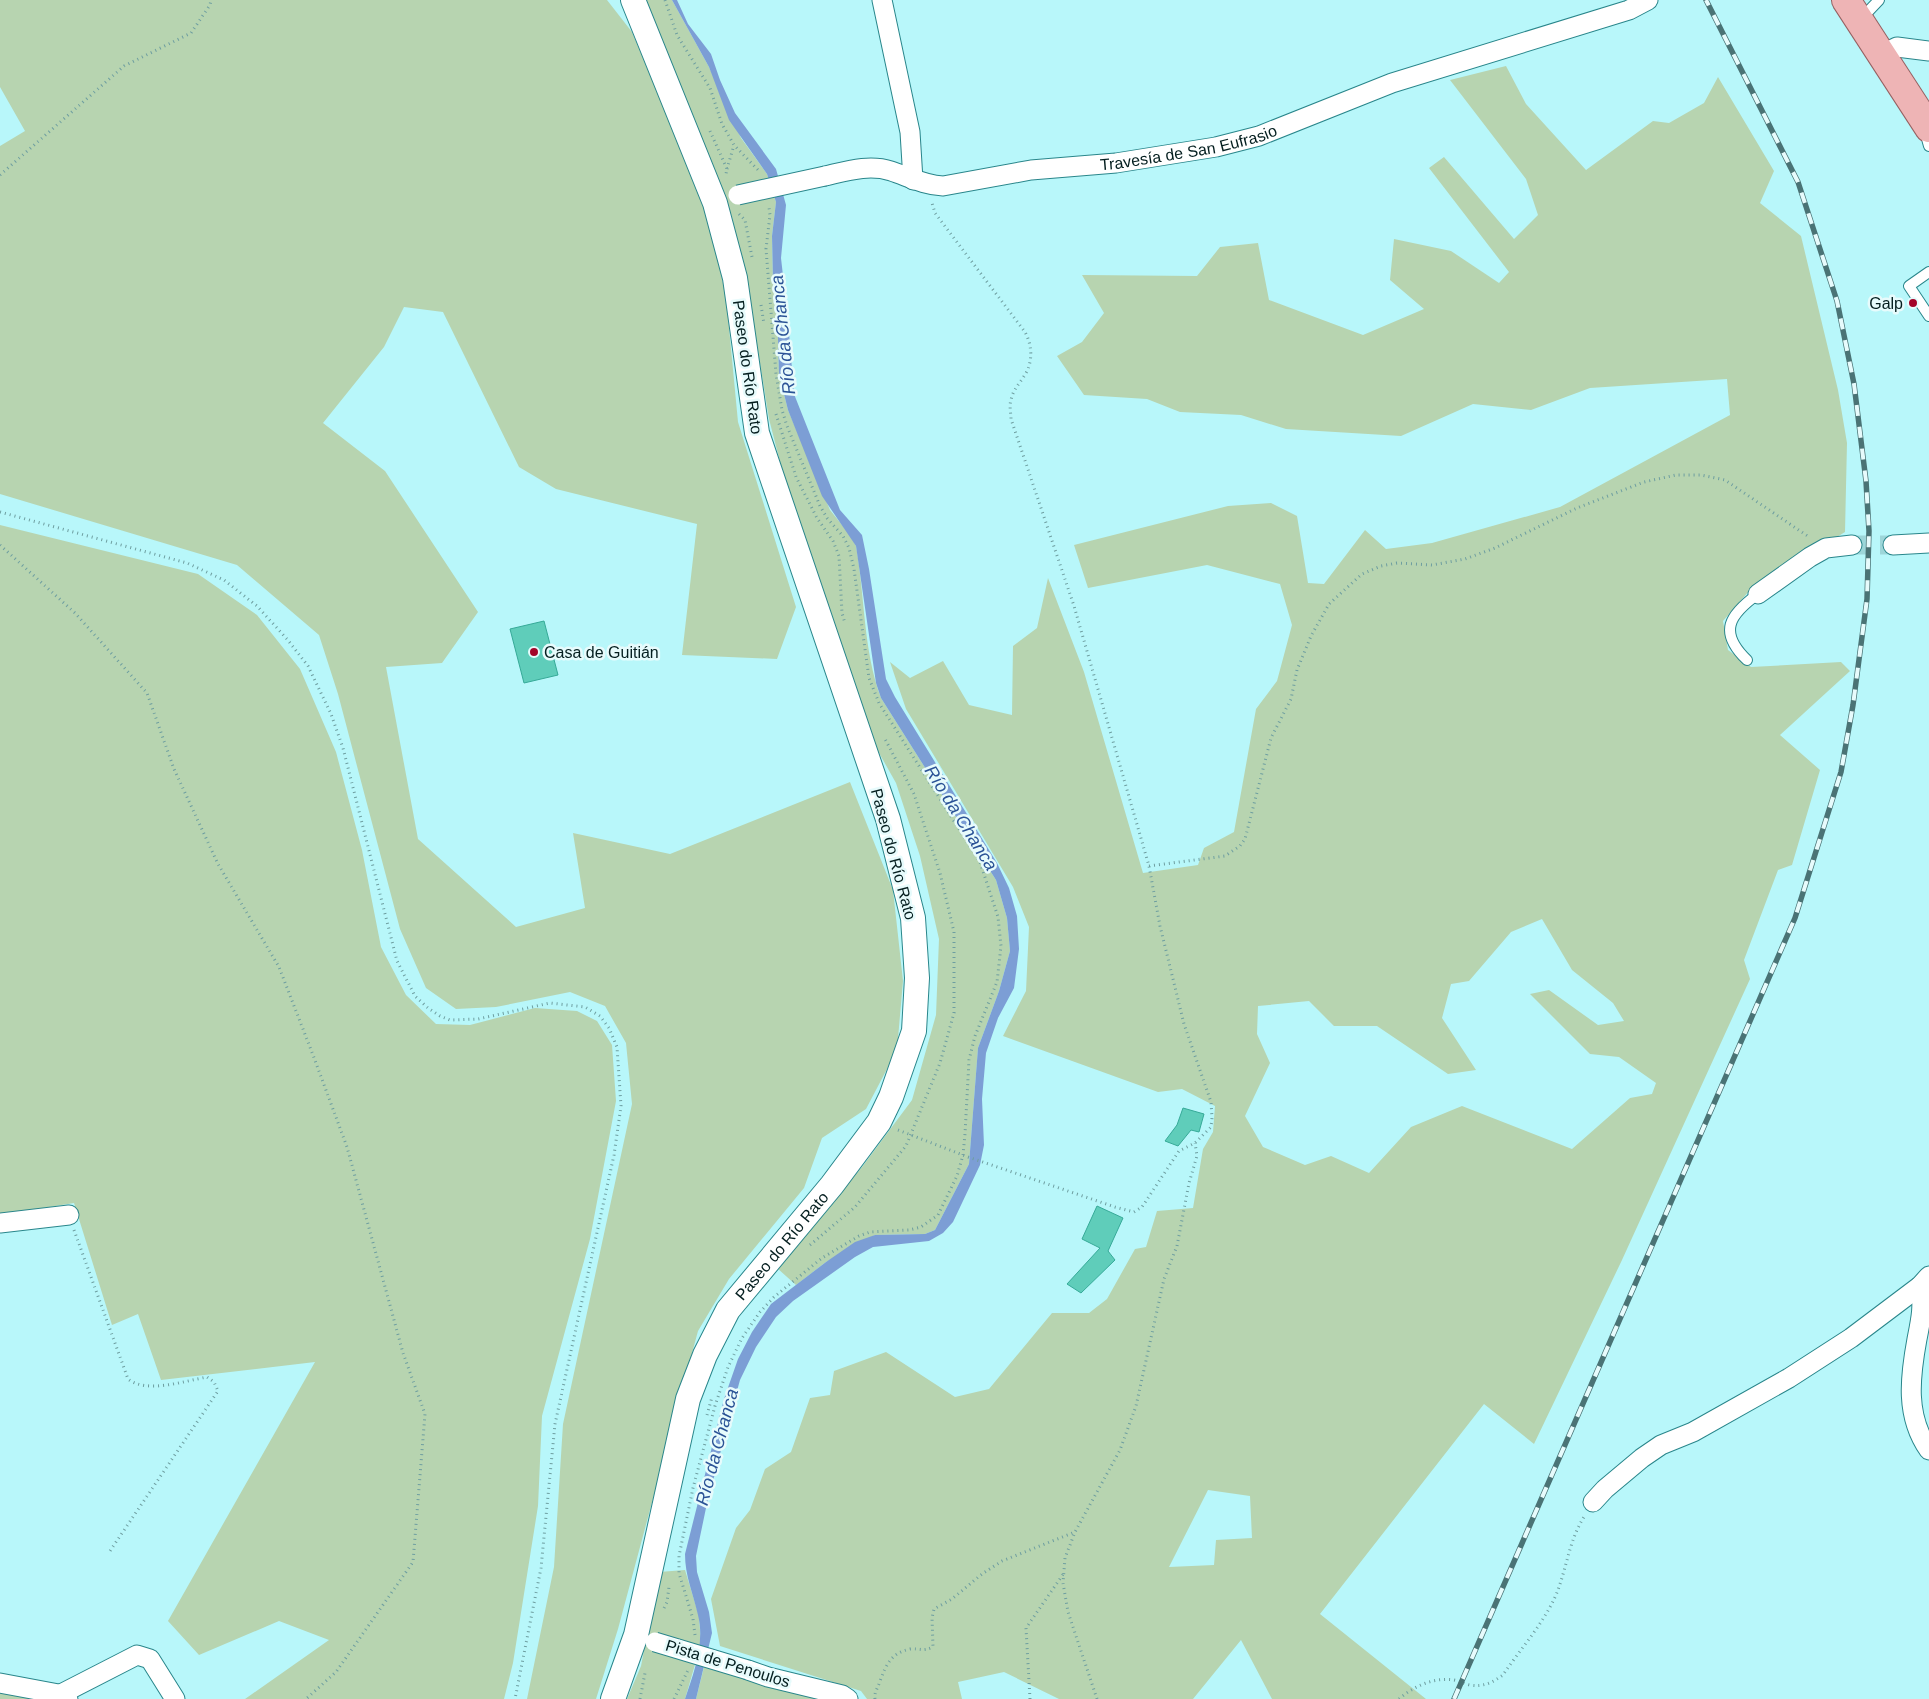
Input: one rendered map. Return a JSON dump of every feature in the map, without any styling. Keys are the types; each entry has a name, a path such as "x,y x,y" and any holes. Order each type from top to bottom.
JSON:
{"main road":[{"path":"1852,10 1925,122"}],"street":[{"name":"Paseo do Río Rato","path":"613,1699 647,1639 688,1399 705,1355 728,1310 832,1185 879,1122 895,1087 914,1031 917,978 913,918 888,819 757,433 735,278 727,199 633,0"},
{"path":"882,0 921,183"},
{"name":"Travesía de San Eufrasio","path":"727,199 855,169 890,171 921,183 943,186 1031,170 1116,164 1216,147 1259,136 1392,83 1629,10 1648,0"},
{"path":"1881,55 1897,47 1929,51"},
{"path":"1893,545 1929,542"},
{"path":"1758,594 1802,562 1826,548 1852,545"},
{"path":"0,1223 69,1215"},
{"path":"1926,1282 1913,1359 1910,1399 1914,1422 1929,1450"},
{"path":"1593,1502 1604,1489 1661,1445 1693,1432 1790,1378 1852,1338 1926,1282"},
{"name":"Pista de Penoulos","path":"647,1639 768,1677 842,1695 848,1699"},
{"path":"0,1683 63,1697 137,1655 150,1659 175,1699"}],"lane":[{"path":"1852,10 1879,0"},
{"path":"1925,122 1929,146"},
{"path":"1929,272 1909,286 1929,316"},
{"path":"1747,660 1738,651 1729,633 1733,617 1746,602 1758,594"}],"path":[{"path":"0,174 124,66 191,33 210,5 211,0"},
{"path":"664,0 677,35 710,88 722,124 734,144 762,175"},
{"path":"709,129 727,169"},
{"path":"734,144 727,169 727,199 745,220 753,259"},
{"path":"879,1122 968,1157 987,1162 1115,1208 1134,1212 1142,1207 1179,1151 1195,1144 1211,1127 1212,1118 1211,1102 1184,1024 1160,926 1149,866 1074,606 1011,420 1010,401 1015,389 1027,372 1031,354 1030,342 1025,332 935,213 921,183"},
{"path":"696,1638 693,1619 679,1573 679,1556 693,1488 715,1406 728,1367 742,1338 760,1312 774,1297 822,1258 846,1242 870,1232 909,1230 930,1222 938,1216 957,1176 963,1155 966,1134 968,1060 975,1036 997,982 1001,946 998,917 980,862 888,718 873,690 869,678 850,548 820,506 782,410 776,374 766,249 770,215 768,200"},
{"path":"760,297 764,325"},
{"path":"776,411 796,477 817,518 834,542 839,556 842,613 847,632"},
{"path":"1149,866 1225,856 1240,846 1245,839 1271,738 1291,699 1297,670 1310,636 1329,604 1362,574 1381,566 1397,563 1432,565 1465,559 1495,548 1577,508 1644,482 1676,475 1701,475 1725,480 1826,548"},
{"path":"0,512 187,562 224,580 258,606 287,639 308,666 331,714 343,748 397,961 415,996 428,1008 450,1020 467,1021 550,1003 568,1004 585,1007 600,1016 612,1034 617,1047 621,1106 614,1155 576,1321 555,1424 541,1568 515,1699"},
{"path":"0,545 2,549 75,613 147,693 174,769 210,847 218,864 279,967 310,1046 348,1147 403,1352 425,1414 413,1562 336,1672 306,1699"},
{"path":"805,1251 855,1207 906,1146 940,1063 954,1013 954,932 940,873 914,794 883,736"},
{"path":"1098,1699 1068,1612 1063,1583 1065,1558 1075,1532 1120,1450 1136,1406 1164,1279 1177,1246 1189,1183 1197,1156 1195,1144"},
{"path":"69,1215 128,1379 135,1384 150,1387 207,1377 214,1382 218,1391 110,1551"},
{"path":"706,1420 714,1392"},
{"path":"678,1538 694,1466"},
{"path":"1399,1699 1427,1682 1454,1680 1468,1685 1483,1686 1493,1682 1502,1675 1549,1608 1558,1590 1575,1531 1593,1502"},
{"path":"874,1699 874,1693 890,1658 911,1649 924,1651 933,1647 932,1618 934,1609 952,1599 982,1574 1002,1561 1075,1532"},
{"path":"1030,1699 1026,1628 1064,1572"},
{"path":"663,1610 667,1602 670,1583"},
{"path":"640,1699 645,1677 647,1639"},
{"path":"674,1699 690,1666"}],"green space":[{"path":"0,0 607,0 632,32 706,209 726,296 738,422 796,607 777,659 682,655 697,524 556,489 519,467 443,312 404,307 384,347 323,423 385,471 478,612 442,663 386,667 418,839 516,927 585,908 573,833 670,854 850,782 893,890 903,981 897,1050 866,1109 822,1138 804,1188 729,1279 698,1331 618,1629 596,1699 527,1699 554,1567 563,1424 632,1104 626,1043 605,1006 570,992 496,1007 456,1009 426,988 400,929 338,694 319,635 237,565 0,494 0,146 25,131 0,87"},
{"path":"645,0 672,0 709,67 741,138 767,174 776,202 772,236 773,280 777,304 779,374 788,410 830,510 850,535 856,546 868,642 875,680 881,698 996,880 1007,918 1010,951 999,991 978,1048 969,1164 935,1230 925,1234 875,1235 826,1262 796,1285 777,1268 862,1167 912,1100 936,1015 939,939 920,856 896,783 874,744 785,481 769,419 751,307 732,217"},
{"path":"1506,66 1526,104 1586,170 1653,121 1669,123 1704,103 1718,77 1774,171 1760,203 1801,236 1838,390 1847,443 1845,532 1750,590 1723,621 1728,650 1751,667 1841,662 1850,671 1780,735 1820,770 1792,865 1778,870 1744,960 1750,979 1622,1260 1534,1444 1484,1404 1320,1614 1426,1699 1272,1699 1241,1640 1193,1699 1059,1699 1004,1672 958,1682 962,1699 867,1699 861,1691 720,1646 711,1599 736,1528 750,1510 765,1469 791,1452 810,1398 830,1395 834,1371 886,1352 955,1397 989,1389 1052,1313 1089,1313 1107,1299 1135,1249 1146,1247 1157,1211 1193,1208 1203,1149 1213,1132 1215,1106 1182,1089 1158,1092 1003,1036 1026,991 1029,927 1013,887 906,709 890,662 910,678 943,661 969,705 1012,715 1013,646 1037,628 1048,578 1084,672 1143,873 1198,865 1204,848 1234,832 1256,709 1277,681 1292,625 1280,584 1207,565 1088,588 1074,545 1228,506 1271,503 1297,516 1308,583 1324,584 1365,530 1386,549 1432,543 1560,507 1730,415 1727,379 1590,388 1531,410 1473,404 1401,436 1286,429 1241,415 1180,412 1147,399 1084,395 1057,356 1082,342 1104,313 1082,275 1197,276 1220,247 1258,243 1269,300 1363,335 1424,309 1390,280 1394,239 1451,251 1499,283 1509,272 1429,168 1444,157 1514,239 1538,215 1526,179 1450,80","holes":["1542,919 1572,970 1613,1003 1624,1021 1598,1025 1549,990 1530,994 1590,1054 1619,1057 1656,1083 1652,1094 1630,1098 1572,1149 1462,1106 1411,1127 1369,1173 1331,1156 1305,1165 1263,1147 1245,1116 1270,1063 1257,1034 1258,1006 1309,1001 1334,1026 1377,1026 1448,1074 1476,1070 1442,1018 1451,984 1469,981 1511,932","1208,1490 1250,1496 1252,1538 1216,1540 1214,1565 1169,1567"]},
{"path":"0,525 198,574 257,615 300,669 336,752 362,850 381,947 406,995 436,1024 470,1025 535,1008 577,1011 597,1021 612,1045 616,1101 590,1239 542,1416 538,1506 513,1663 504,1699 245,1699 329,1640 279,1621 199,1655 168,1621 315,1362 161,1380 138,1314 112,1325 74,1203 0,1215"},
{"path":"685,1570 699,1616 701,1644 685,1699 627,1699 641,1666 659,1572"},
{"path":"704,1667 830,1699 696,1699"},
{"path":"0,1690 46,1699 0,1699"}],"water":[{"name":"Río da Chanca","path":"672,0 677,0 688,24 711,54 735,113 776,169 786,205 781,258 794,394 840,510 862,535 886,679 895,697 997,863 1009,888 1017,916 1019,949 1014,988 998,1018 986,1053 982,1099 984,1145 980,1165 953,1222 943,1233 929,1241 873,1247 855,1257 793,1301 776,1317 756,1347 740,1380 706,1508 696,1556 697,1572 709,1612 712,1633 696,1699 685,1699 698,1657 700,1626 688,1577 685,1554 724,1399 738,1359 752,1332 771,1304 855,1242 875,1235 925,1234 935,1230 969,1164 978,1048 999,991 1010,951 1007,918 996,880 881,698 876,683 856,546 822,496 788,410 779,374 777,304 773,280 772,236 776,202 767,174 729,120 709,67"}],"building":[{"name":"Casa de Guitián","path":"544,621 558,675 524,683 510,629"},
{"path":"1183,1108 1204,1114 1199,1132 1191,1130 1178,1146 1165,1141 1177,1125"},
{"path":"1097,1206 1123,1218 1108,1251 1115,1260 1081,1293 1067,1284 1100,1248 1082,1239"}],"tunnel":[{"path":"1852,545 1893,545"}],"railway":[{"path":"1454,1699 1795,918 1841,772 1853,705 1867,599 1869,531 1866,481 1854,384 1837,301 1798,182 1706,0"}],"place":[{"name":"Galp","path":"1913,303"},
{"name":"Casa de Guitián","path":"534,652"}]}
